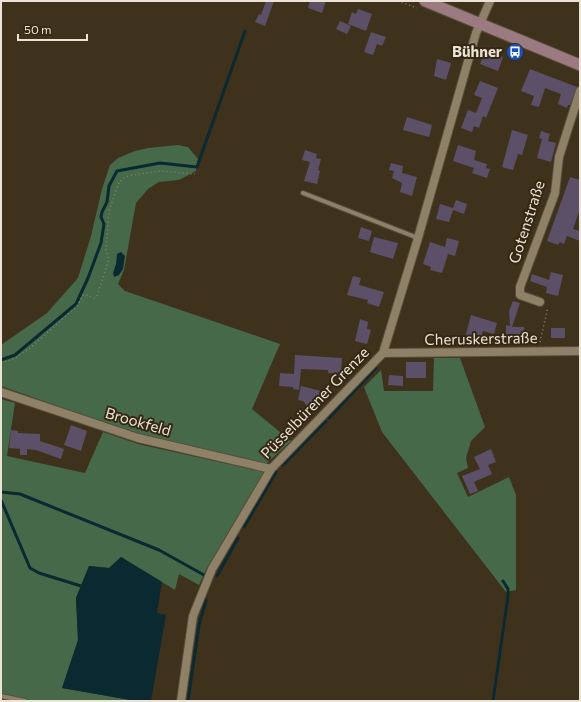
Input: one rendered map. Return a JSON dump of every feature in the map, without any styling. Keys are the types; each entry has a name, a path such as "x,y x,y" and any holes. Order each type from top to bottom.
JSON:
{"main road":[{"path":"425,1 580,65"}],"street":[{"name":"Püsselbürener Grenze","path":"181,701 193,616 212,569 270,469 383,353 480,23 490,1"},
{"name":"Gotenstraße","path":"540,302 520,295 520,287 555,193 559,157 580,91"},
{"name":"Cheruskerstraße","path":"383,353 580,351"},
{"name":"Brookfeld","path":"1,392 138,438 270,469"}],"lane":[{"path":"303,193 418,238"},
{"path":"1,696 25,701"}],"path":[{"path":"1,363 14,359 29,349 77,306 82,295 88,294 94,298 97,296 109,259 106,250 109,212 119,182 124,177 160,171 195,174"},
{"path":"538,352 548,306 540,302"}],"green space":[{"path":"178,145 188,147 198,159 196,171 179,180 159,182 148,189 136,203 124,270 118,284 125,291 280,344 252,409 291,441 266,464 139,435 1,386 1,345 47,313 78,278 110,165 118,158 135,151"},
{"path":"434,358 460,358 485,427 471,441 466,458 468,468 457,473 468,497 509,477 516,495 516,590 506,592 382,432 364,387 381,370 384,391 433,391"},
{"path":"1,399 15,403 7,456 85,473 103,432 138,444 264,472 207,568 199,585 179,574 175,590 121,557 109,568 89,566 76,598 78,640 62,688 136,701 33,701 1,693"}],"water":[{"path":"121,252 125,256 123,269 119,275 114,277 113,273 117,254"},
{"path":"121,557 162,582 157,613 166,615 151,701 136,701 62,688 78,640 76,598 89,566 109,568"}],"building":[{"path":"266,1 274,1 265,26 255,22 259,14 261,15"},
{"path":"310,1 326,1 322,13 308,8"},
{"path":"358,9 372,14 366,31 348,24 352,12 356,14"},
{"path":"340,21 351,26 347,34 336,29"},
{"path":"371,32 386,37 382,46 377,44 373,55 364,52"},
{"path":"485,50 503,57 498,71 480,64"},
{"path":"437,59 451,63 446,80 434,76"},
{"path":"530,69 577,87 570,105 568,105 567,108 558,104 561,94 545,88 539,107 531,105 534,96 521,91"},
{"path":"480,81 498,88 486,118 483,116 479,128 474,126 472,132 461,128 468,110 476,113 482,98 474,95"},
{"path":"407,117 432,125 429,137 403,130"},
{"path":"512,130 528,135 522,155 518,154 513,170 502,167"},
{"path":"541,131 550,134 548,141 556,143 551,162 537,158 542,139 539,138"},
{"path":"458,145 476,151 474,160 487,164 486,168 490,169 487,178 472,173 474,168 453,161"},
{"path":"305,150 317,154 316,158 321,159 318,170 320,171 317,184 304,181 310,162 302,160"},
{"path":"391,163 403,166 402,173 417,177 412,196 400,192 402,183 392,178 394,171 389,170"},
{"path":"570,177 580,180 580,209 573,229 580,231 580,241 567,236 564,244 560,242 558,245 547,241"},
{"path":"456,200 467,204 464,214 453,210 449,222 436,219 440,204 453,208"},
{"path":"361,227 372,231 369,241 358,238"},
{"path":"374,237 398,243 393,259 370,252"},
{"path":"447,238 459,241 455,256 448,254 442,273 430,270 431,267 423,264 430,242 445,247"},
{"path":"551,272 563,275 558,296 546,293 547,287 530,281 532,274 549,280"},
{"path":"353,276 361,278 359,285 384,292 379,307 367,303 368,300 347,295"},
{"path":"513,301 520,303 512,327 524,327 525,341 506,339 506,325 510,326 509,311"},
{"path":"471,315 497,323 494,334 483,331 479,342 465,338"},
{"path":"360,319 368,322 367,329 371,330 367,344 355,341"},
{"path":"551,328 565,328 565,338 551,338"},
{"path":"295,355 342,358 341,374 328,373 328,370 301,369 299,390 293,389 293,387 279,386 280,373 294,374"},
{"path":"406,362 426,362 426,378 406,378"},
{"path":"389,375 403,376 403,386 388,385"},
{"path":"301,386 321,391 317,406 307,406 303,401 298,400"},
{"path":"71,425 87,431 81,451 64,445"},
{"path":"11,430 18,431 18,433 40,434 40,441 64,449 61,459 36,450 27,449 27,455 20,455 20,449 9,448"},
{"path":"491,449 496,462 488,465 492,474 474,482 478,491 470,494 462,476 480,469 474,457"}],"waterway":[{"path":"1,360 15,355 76,304 88,278 101,243 104,224 101,217 102,212 107,202 109,186 117,171 160,163 197,167 245,31"},
{"path":"329,418 376,368"},
{"path":"283,465 326,421"},
{"path":"244,527 276,472"},
{"path":"1,492 20,494 159,550 204,575"},
{"path":"1,500 30,568 39,573 81,586"},
{"path":"217,576 238,538"},
{"path":"493,701 508,596 508,589 503,581"},
{"path":"188,701 199,625 206,600"}],"place":[{"name":"Bühner","path":"515,52"}]}
